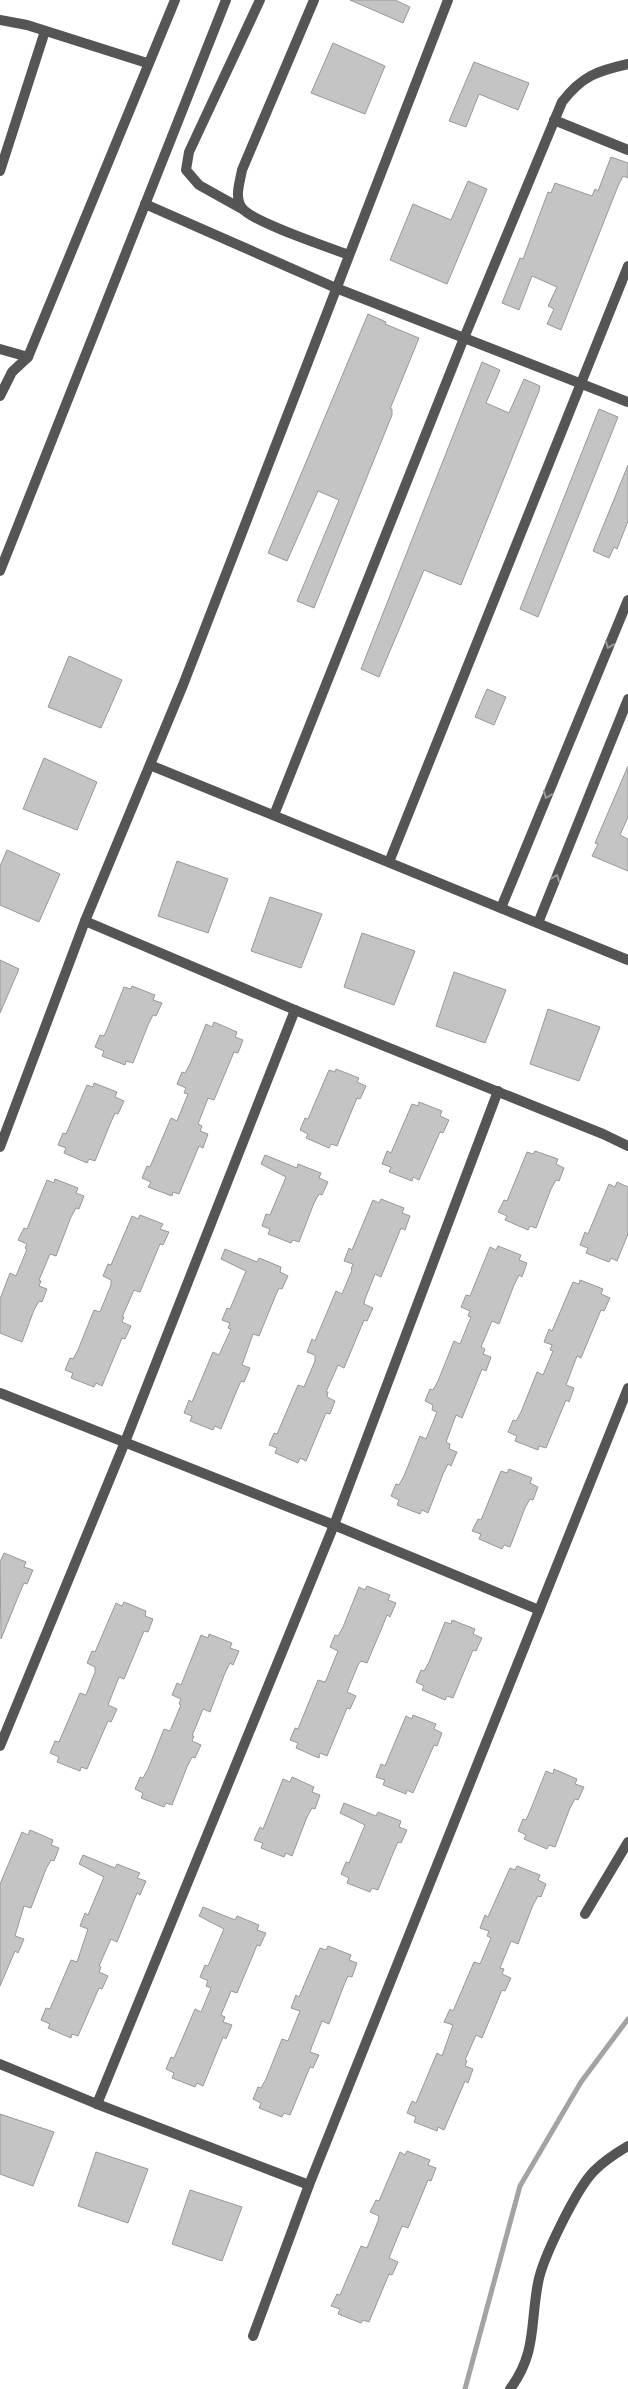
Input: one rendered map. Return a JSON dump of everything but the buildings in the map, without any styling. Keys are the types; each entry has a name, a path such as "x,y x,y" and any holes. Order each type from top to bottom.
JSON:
{"street":[{"path":"0,396 12,372 28,357 174,0"},
{"path":"0,570 226,0"},
{"path":"260,0 189,152 186,170 199,185 260,220 349,255"},
{"path":"242,209 237,196 242,170 314,0"},
{"path":"0,1147 85,921 183,685 448,0"},
{"path":"0,20 45,31 147,63"},
{"path":"0,171 45,31"},
{"path":"274,815 464,338 562,102 581,81 596,72 628,64"},
{"path":"554,120 628,150"},
{"path":"145,204 336,288 628,402"},
{"path":"389,862 628,266"},
{"path":"0,349 28,357"},
{"path":"501,908 628,600"},
{"path":"538,923 628,699"},
{"path":"150,765 628,960"},
{"path":"85,921 295,1010 498,1091 628,1146"},
{"path":"0,1746 125,1442 295,1010"},
{"path":"97,2104 334,1525 498,1091"},
{"path":"253,2336 309,2184 628,1388"},
{"path":"0,1393 334,1525 539,1610"},
{"path":"585,1914 628,1842"},
{"path":"0,2064 97,2104 309,2184"},
{"path":"510,2389 527,2359 533,2335 534,2304 538,2280 549,2247 593,2172 616,2153 628,2146"}],"waterway":[{"path":"465,2389 520,2186 581,2082 628,2019"}]}
